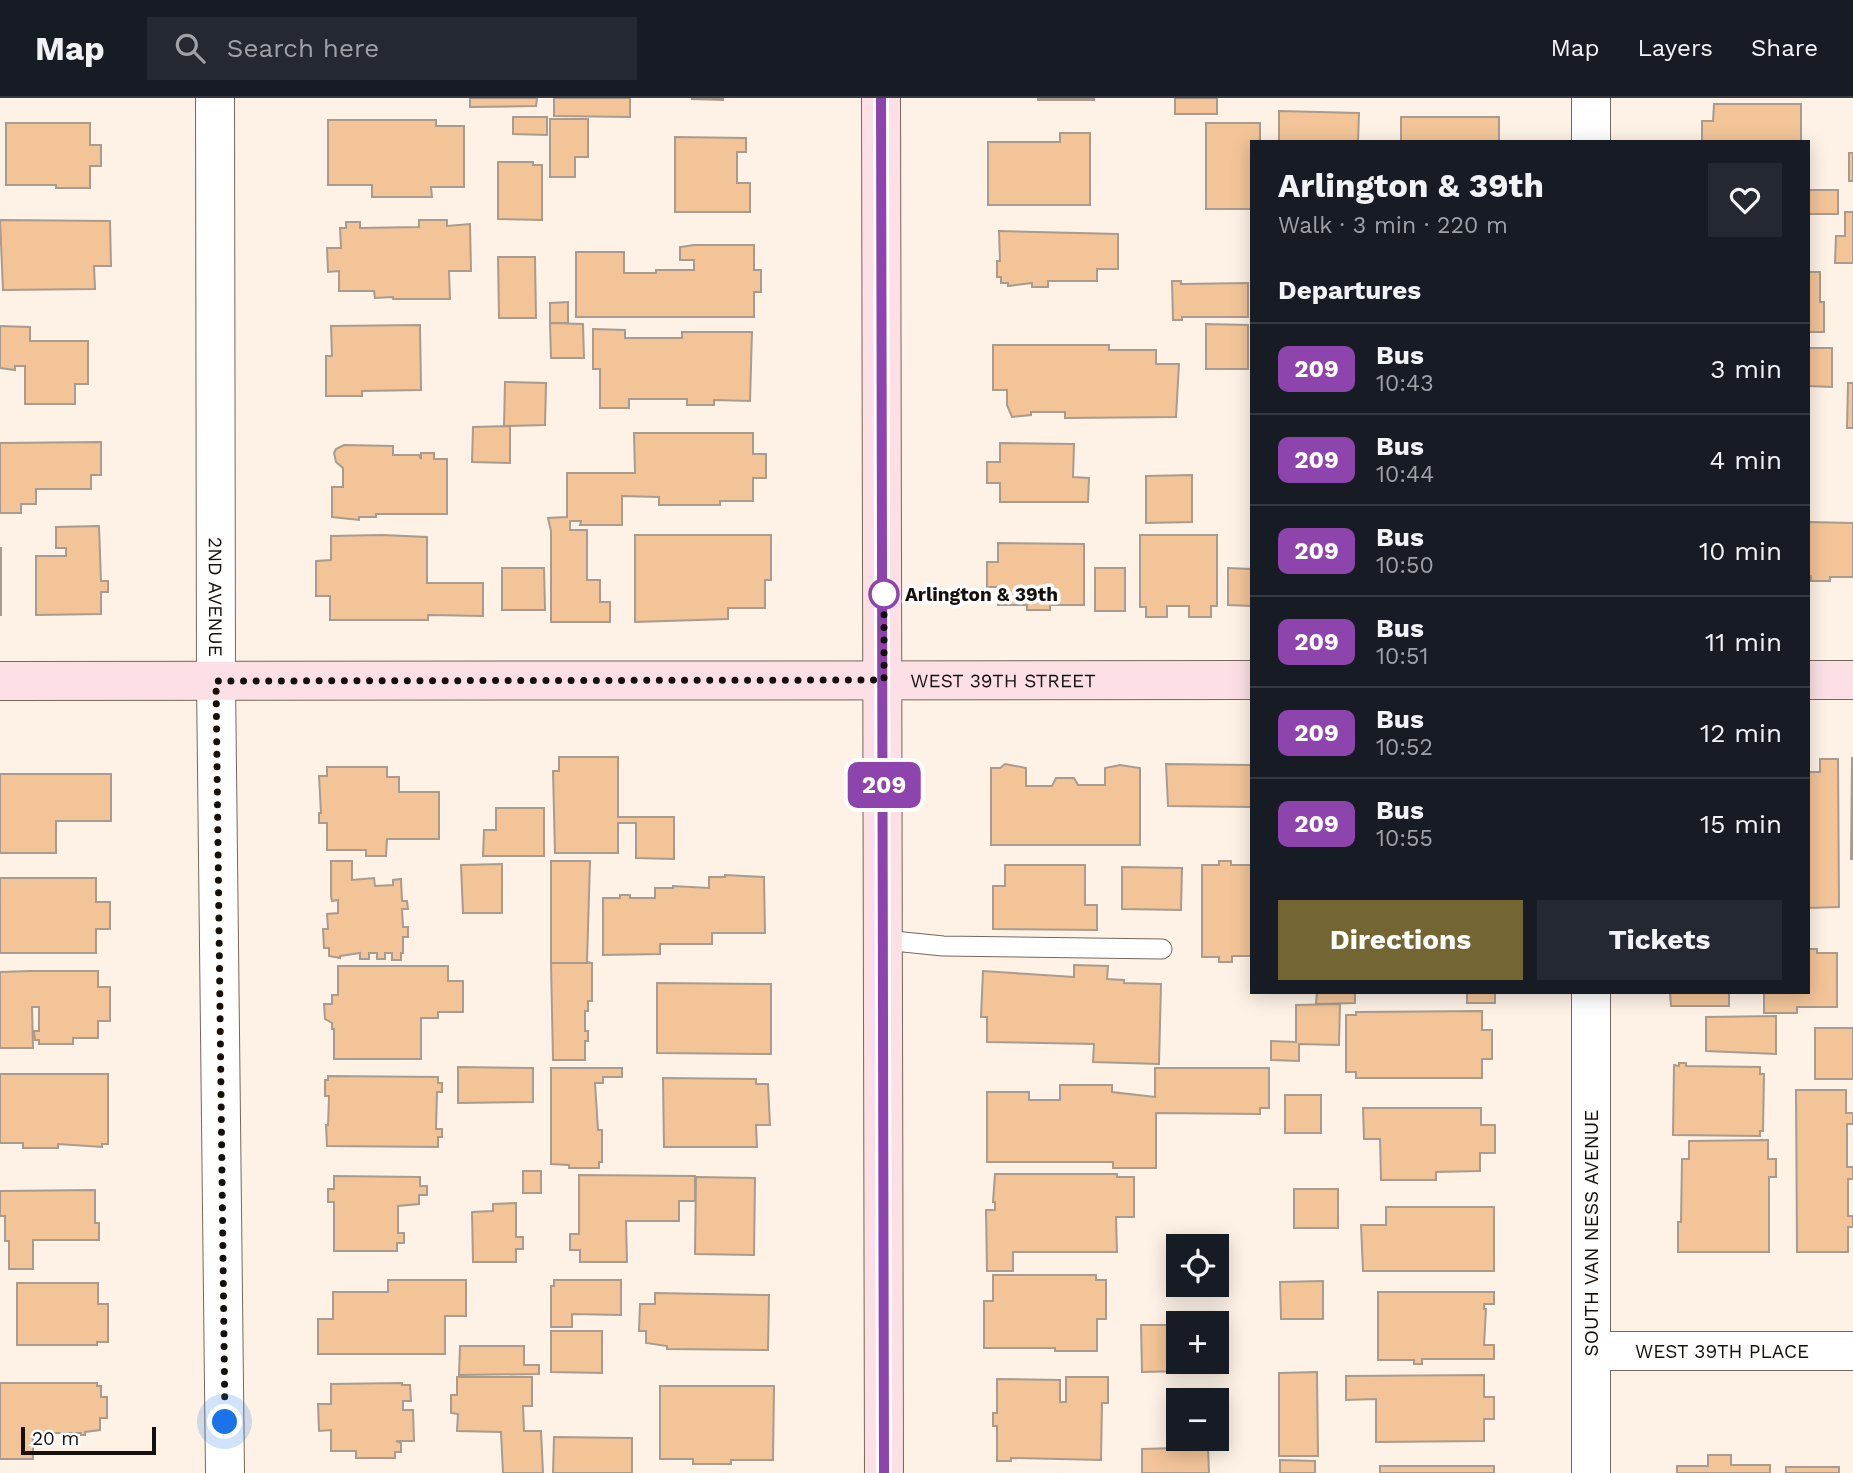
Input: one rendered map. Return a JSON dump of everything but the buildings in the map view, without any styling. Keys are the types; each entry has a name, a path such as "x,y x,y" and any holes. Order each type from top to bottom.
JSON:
{"main road":[{"path":"881,98 884,1473"},
{"name":"WEST 39TH STREET","path":"0,681 1250,680"},
{"path":"1810,680 1853,680"}],"street":[{"name":"2ND AVENUE","path":"215,98 216,681 225,1473"},
{"path":"1591,98 1591,140"},
{"name":"SOUTH VAN NESS AVENUE","path":"1591,994 1591,1473"},
{"name":"WEST 39TH PLACE","path":"1591,1351 1853,1351"}],"lane":[{"path":"884,940 943,946 1162,949"}],"bus line":[{"name":"209","path":"881,98 884,1473"}],"place":[{"name":"Arlington & 39th","path":"884,594"}],"route":[{"path":"225,1422 216,681 884,680 884,588 884,594"}]}
